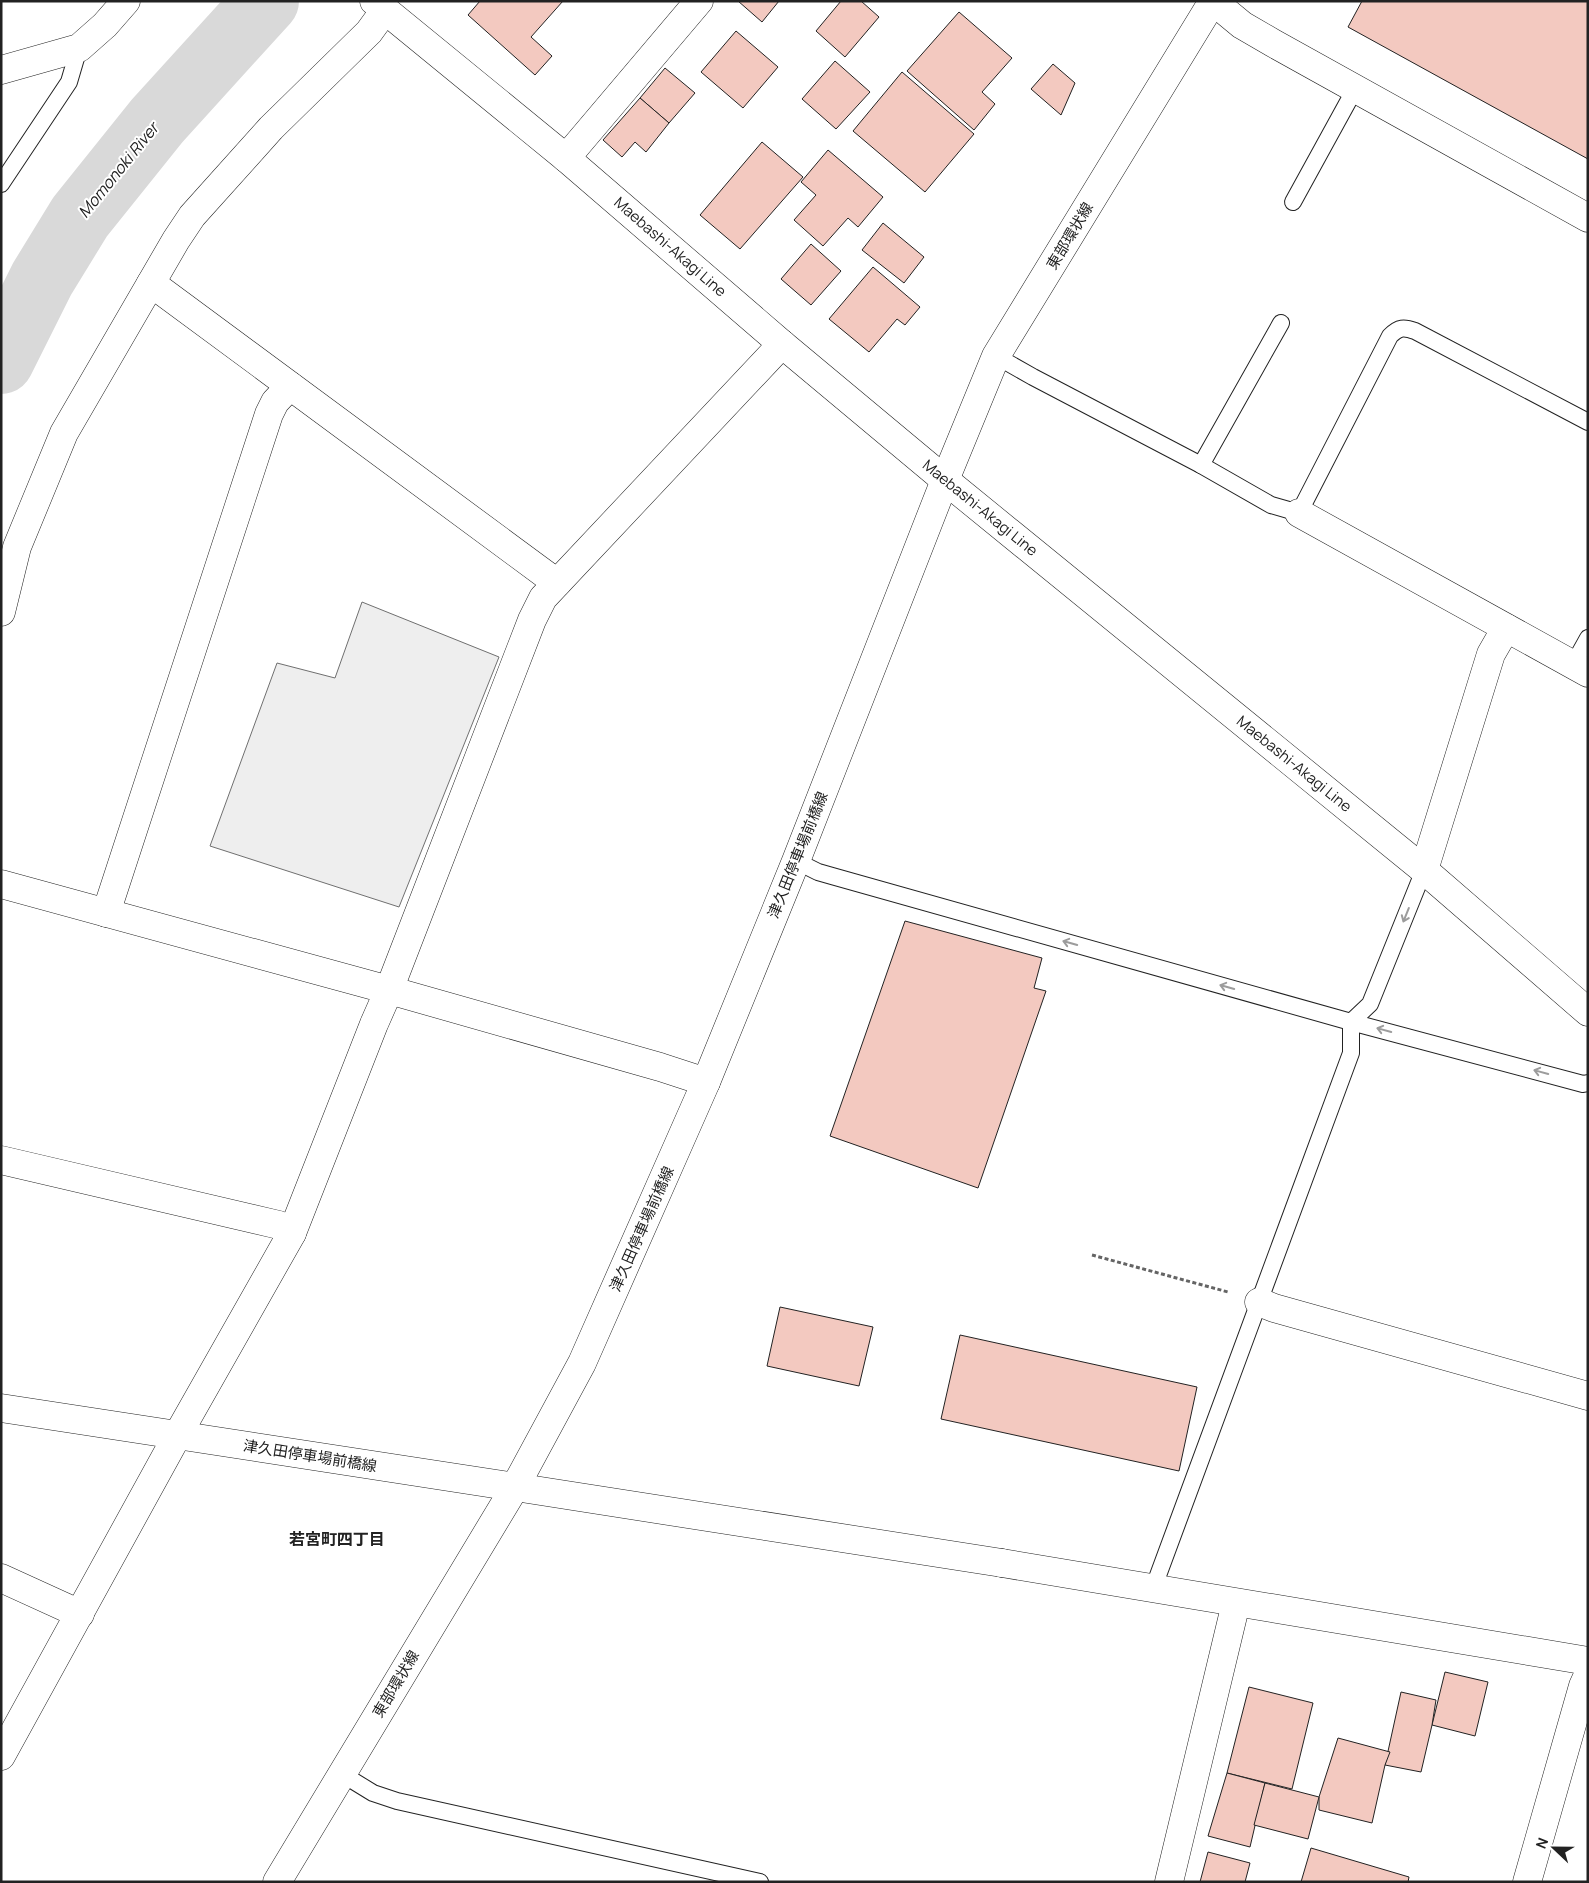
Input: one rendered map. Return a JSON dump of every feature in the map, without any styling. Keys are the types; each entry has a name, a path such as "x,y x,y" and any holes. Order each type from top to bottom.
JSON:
{"street":[{"path":"1,70 79,48 105,25 126,1"},
{"path":"566,158 699,1"},
{"path":"1213,1 1242,25 1588,218"},
{"name":"東部環状線","path":"945,480 996,356 1213,1"},
{"path":"1,612 17,547 61,441 151,283 192,216 270,128 369,32 380,6"},
{"name":"Maebashi-Akagi Line","path":"380,6 566,158 782,344 945,480 1424,870 1588,1012"},
{"path":"151,283 557,583"},
{"path":"1,1756 177,1436 292,1233 374,1024 390,990 532,620 543,598 782,344"},
{"path":"106,913 269,414 276,402 290,386"},
{"name":"津久田停車場前橋線","path":"1,1408 515,1486 582,1363 706,1082 796,860 945,480"},
{"path":"1299,513 1580,669"},
{"path":"1424,870 1491,654 1506,628"},
{"path":"1,884 390,990 660,1067 706,1082"},
{"path":"1,1160 279,1225 292,1233"},
{"path":"1259,1302 1283,1311 1588,1396"},
{"path":"515,1486 1002,1563 1588,1661"},
{"name":"東部環状線","path":"277,1882 515,1486"},
{"path":"1,1578 80,1614"},
{"path":"1169,1882 1236,1603"},
{"path":"1526,1882 1580,1695 1588,1675"}],"lane":[{"path":"1,184 69,82 79,48"},
{"path":"1292,202 1355,89"},
{"path":"1201,465 1281,323"},
{"path":"996,356 1201,465 1271,505 1299,513 1390,336 1396,330 1404,328 1415,331 1588,422"},
{"path":"1580,669 1588,638"},
{"path":"796,860 818,872 832,876 1352,1022 1573,1081 1588,1083"},
{"path":"1153,1589 1351,1053 1352,1022 1370,1004 1424,870"},
{"path":"342,1774 373,1793 397,1801 760,1882"}],"path":[{"path":"1092,1255 1259,1302"}],"shaded area":[{"path":"362,602 499,657 399,907 210,846 277,663 335,678"}],"building":[{"path":"480,1 563,1 531,37 552,56 535,75 468,15"},
{"path":"738,1 779,1 762,22"},
{"path":"841,1 861,1 879,17 845,57 816,31"},
{"path":"1362,1 1588,1 1588,159 1348,27"},
{"path":"959,12 1012,58 982,92 995,104 974,130 907,71"},
{"path":"736,31 778,67 743,108 701,72"},
{"path":"835,61 870,92 836,129 802,99"},
{"path":"1053,64 1075,83 1061,115 1031,89"},
{"path":"665,68 695,93 669,123 640,98"},
{"path":"902,72 974,134 925,192 853,131"},
{"path":"640,98 669,123 646,152 635,142 622,157 603,140"},
{"path":"762,142 803,177 740,249 700,215"},
{"path":"828,150 883,197 858,227 848,218 823,246 794,220 816,195 801,182"},
{"path":"883,223 924,257 904,283 862,250"},
{"path":"811,244 841,271 811,305 781,279"},
{"path":"873,267 920,307 905,325 897,319 869,352 829,319"},
{"path":"905,921 1042,958 1034,988 1046,991 978,1188 830,1136"},
{"path":"780,1307 873,1327 859,1386 767,1366"},
{"path":"960,1335 1197,1387 1179,1471 941,1419"},
{"path":"1445,1672 1488,1682 1475,1736 1432,1725"},
{"path":"1249,1687 1313,1703 1292,1789 1227,1773"},
{"path":"1401,1692 1436,1700 1421,1772 1385,1765"},
{"path":"1338,1738 1390,1752 1385,1765 1372,1823 1319,1810 1319,1797"},
{"path":"1227,1773 1265,1783 1250,1847 1208,1836"},
{"path":"1265,1783 1319,1797 1308,1839 1254,1825"},
{"path":"1311,1848 1409,1877 1408,1882 1301,1882"},
{"path":"1208,1852 1250,1863 1245,1882 1200,1882"}],"waterway":[{"name":"Momonoki River","path":"1,361 42,279 80,217 157,121 266,1"}],"district":[{"name":"若宮町四丁目","path":"337,1539"}]}
